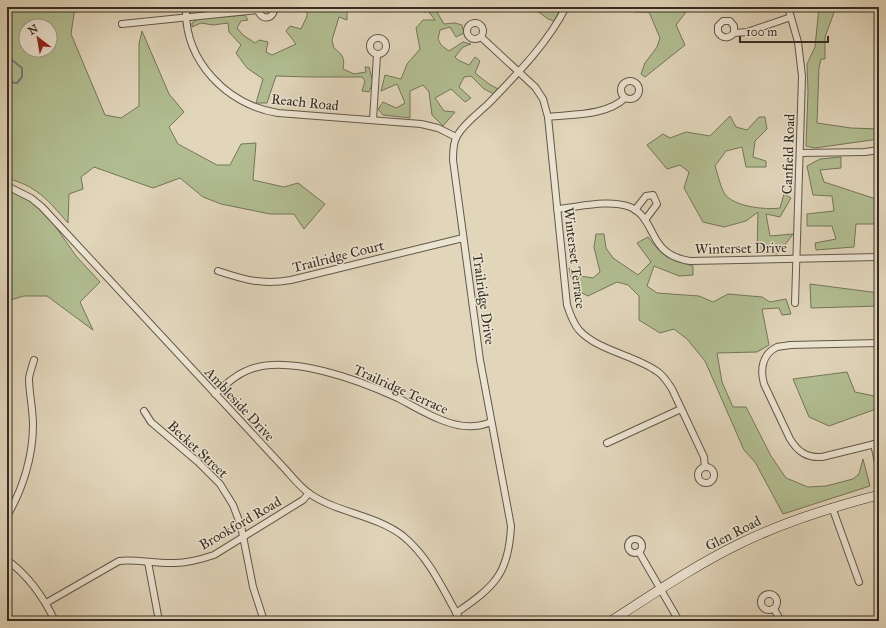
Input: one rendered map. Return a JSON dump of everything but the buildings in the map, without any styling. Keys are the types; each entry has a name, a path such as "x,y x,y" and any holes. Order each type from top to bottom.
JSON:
{"main road":[{"name":"Glen Road","path":"611,621 660,590 738,545 784,524 832,507 879,495"}],"street":[{"name":"Reach Road","path":"186,7 185,17 191,41 205,69 217,83 237,98 258,109 292,115 430,125 456,137"},
{"path":"122,24 258,9 261,16 269,17 274,13 274,7"},
{"path":"456,137 519,71 546,40 566,7"},
{"name":"Canfield Road","path":"788,7 798,42 802,66 795,303"},
{"path":"734,33 747,32 791,17"},
{"name":"Winterset Terrace","path":"481,36 528,79 540,94 547,110 567,305 570,317 579,330 593,341 644,364 658,372 665,379 672,389 704,457 705,467"},
{"path":"373,120 377,55"},
{"path":"548,117 594,112 612,107 625,98"},
{"name":"Trailridge Drive","path":"456,137 453,160 480,360 511,526 510,545 506,562 494,582 481,596 456,613"},
{"path":"800,153 864,152 879,150"},
{"name":"Ambleside Drive","path":"7,186 31,198 42,207 309,493 330,504 384,524 403,536 422,554 461,621"},
{"path":"635,210 646,196 652,195 657,201 657,204 645,220"},
{"name":"Winterset Drive","path":"557,210 614,204 624,205 635,210 645,220 661,247 670,254 683,260 879,257"},
{"name":"Trailridge Court","path":"218,271 243,280 274,283 463,238"},
{"path":"879,343 790,345 777,347 769,353 764,360 762,367 764,384 790,439 794,446 801,452 814,458 876,443 879,467"},
{"path":"7,516 22,485 32,444 33,405 29,378 34,360"},
{"name":"Trailridge Terrace","path":"215,394 233,378 247,370 269,365 286,365 324,371 360,382 451,424 473,426 491,422"},
{"path":"607,443 681,409"},
{"name":"Becket Street","path":"144,411 151,422 198,462 220,484 233,505 241,526 253,587 264,621"},
{"name":"Brookford Road","path":"46,603 119,561 130,559 176,564 214,555 303,500 309,493"},
{"path":"832,507 859,582"},
{"path":"639,552 678,621"},
{"path":"7,560 19,569 36,588 55,621"},
{"path":"148,562 159,621"},
{"path":"774,609 780,621"}],"green space":[{"path":"7,7 75,7 71,34 105,115 121,118 139,106 139,44 142,31 169,94 184,112 169,127 178,144 217,165 230,165 241,144 256,143 253,180 284,187 298,183 325,204 304,229 294,214 270,214 221,204 203,197 180,178 153,188 94,167 81,177 83,189 69,194 68,223 40,194 7,178"},
{"path":"194,7 233,7 234,9 195,11"},
{"path":"307,7 347,7 347,20 339,17 332,40 334,48 343,57 343,69 354,74 366,72 365,67 369,67 373,82 369,92 362,91 365,81 362,77 276,76 267,103 256,103 263,79 247,68 236,53 241,45 229,32 228,23 213,25 201,23 192,27 192,23 198,19 245,15 248,20 241,21 237,28 243,35 255,43 259,40 268,42 266,52 272,55 296,44 286,31 290,26 301,29 307,16"},
{"path":"420,7 434,7 444,24 455,23 462,25 464,33 456,37 450,27 440,30 438,39 441,45 449,51 463,42 471,44 463,47 455,57 469,65 475,57 480,61 475,73 498,89 494,94 484,89 471,76 464,77 459,87 471,98 465,102 451,89 435,98 444,111 455,112 443,126 432,115 429,92 423,85 410,91 410,118 383,115 378,109 383,102 396,108 405,103 397,84 381,91 385,75 401,79 407,64 420,49 416,28 423,20 435,20 428,11 424,12"},
{"path":"532,7 561,8 554,21 548,19"},
{"path":"634,7 690,7 676,25 685,45 645,77 641,74 645,63 657,47 660,38 649,12 635,12"},
{"path":"819,7 836,7 825,37 825,59 821,59 819,68 817,123 851,128 879,129 879,139 815,148 806,146 808,92 807,64 815,47"},
{"path":"730,116 736,127 747,130 759,117 765,117 767,129 755,141 753,157 766,161 766,167 746,167 742,147 726,151 715,166 724,193 728,198 735,202 759,208 774,209 780,208 784,194 791,198 780,217 766,214 770,236 793,234 778,254 757,252 758,212 746,221 724,227 703,222 684,188 689,172 680,165 667,169 647,145 663,134 670,138 686,132 710,136"},
{"path":"841,157 841,168 820,170 824,182 876,199 877,224 856,224 854,247 816,250 815,243 836,239 832,226 807,226 807,214 834,211 832,196 813,195 807,166 820,159"},
{"path":"7,186 42,207 76,256 100,282 80,302 93,330 47,296 24,296 7,301"},
{"path":"596,234 604,234 606,248 613,258 638,275 651,262 637,243 648,237 667,257 693,266 693,275 679,276 654,266 647,286 657,293 699,296 713,302 728,294 762,297 770,302 786,299 791,314 782,315 779,308 762,309 769,345 757,352 717,353 722,382 733,407 746,407 771,456 786,478 808,487 826,486 853,479 859,474 863,459 870,486 783,514 755,462 744,450 705,361 687,339 674,329 660,333 639,320 639,296 628,285 617,282 588,296 574,289 569,268 580,276 593,278 600,272 594,247"},
{"path":"810,284 879,293 879,306 811,308"},
{"path":"847,372 855,392 879,397 879,408 829,426 809,417 793,379"}],"waterway":[{"path":"7,56 22,68 22,77 17,83 7,82"}]}
